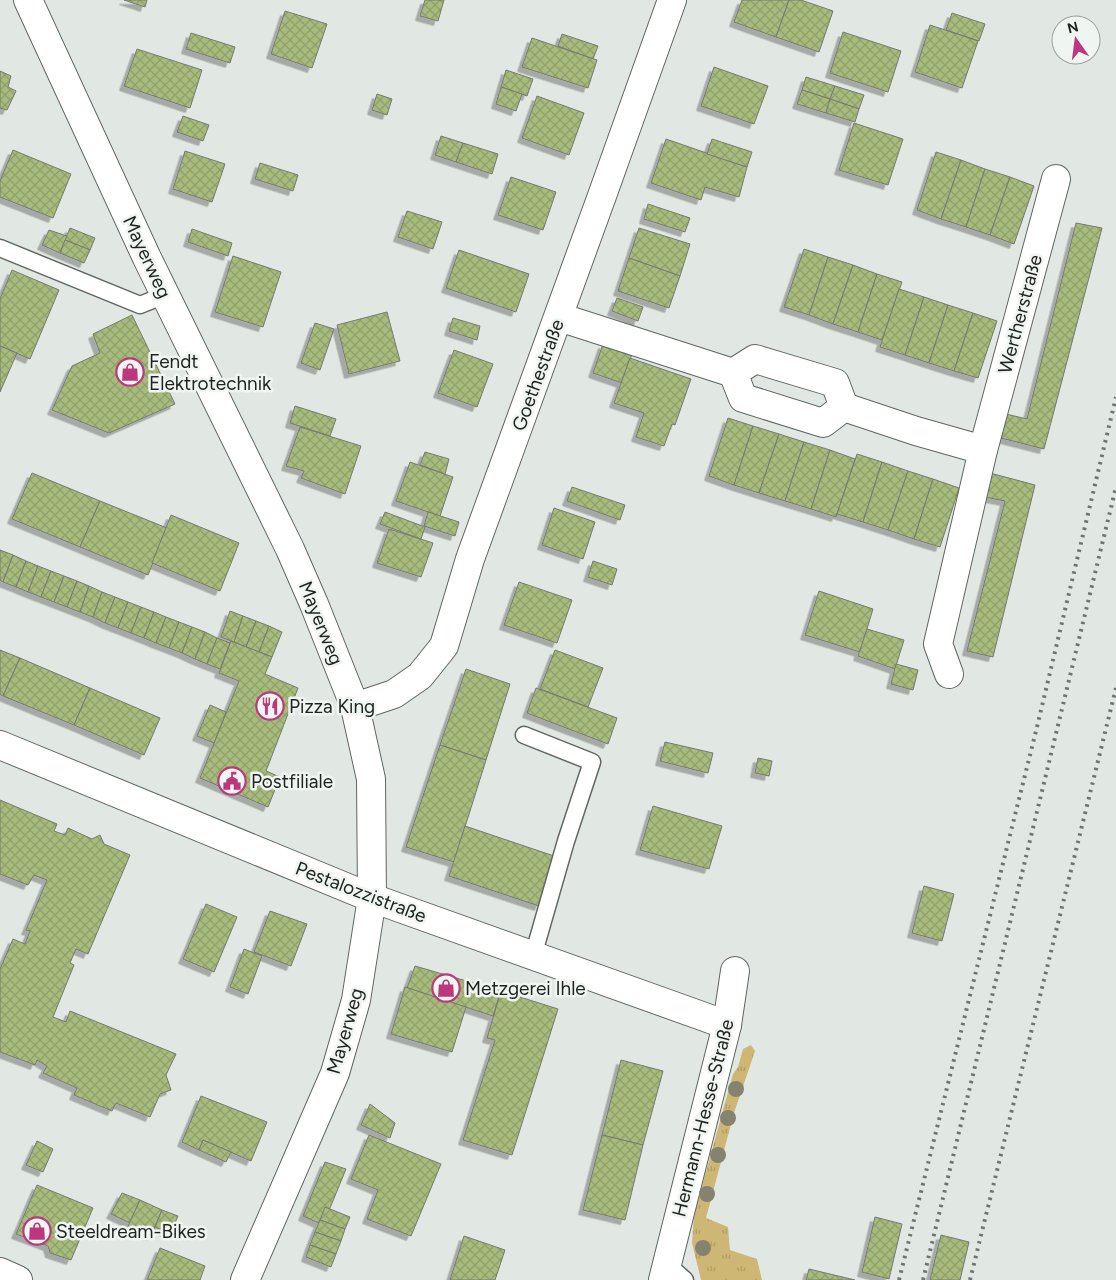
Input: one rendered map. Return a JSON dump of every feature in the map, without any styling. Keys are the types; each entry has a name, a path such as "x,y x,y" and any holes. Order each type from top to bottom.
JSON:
{"street":[{"name":"Mayerweg","path":"28,0 165,295 290,549 355,707 371,779 372,898 356,1000 335,1073 245,1280"},
{"name":"Goethestraße","path":"355,707 394,694 420,676 444,646 470,559 672,0"},
{"name":"Wertherstraße","path":"949,674 938,644 983,450 1056,179"},
{"path":"559,316 733,373"},
{"path":"733,373 755,359 835,383 844,407"},
{"path":"733,373 743,398 823,423 844,407"},
{"path":"844,407 916,431 983,450"},
{"name":"Pestalozzistraße","path":"0,745 372,898 727,1025"},
{"name":"Hermann-Hesse-Straße","path":"672,1275 727,1025 735,971"},
{"path":"0,1272 18,1280"}],"lane":[{"path":"0,248 140,305 165,295"},
{"path":"524,735 592,762 566,841 533,956"}],"green space":[{"path":"751,1045 755,1051 734,1113 706,1218 728,1227 730,1250 757,1259 762,1280 701,1280 692,1243 694,1215 733,1074 738,1067 743,1049"}],"building":[{"path":"124,0 147,0 145,7"},
{"path":"425,0 444,0 438,21 420,16"},
{"path":"742,0 789,0 776,37 734,22"},
{"path":"789,0 801,0 833,11 819,52 776,37"},
{"path":"285,11 327,24 312,68 271,54"},
{"path":"952,13 985,24 979,41 946,30"},
{"path":"930,25 978,41 962,88 915,72"},
{"path":"843,32 901,51 888,92 830,73"},
{"path":"191,33 235,47 230,63 186,49"},
{"path":"562,34 598,46 593,59 558,46"},
{"path":"532,38 597,60 588,88 522,67"},
{"path":"137,49 202,70 190,108 124,86"},
{"path":"714,67 768,86 754,124 701,106"},
{"path":"506,70 533,79 527,96 501,87"},
{"path":"0,71 11,76 8,87 16,91 7,110 0,108"},
{"path":"806,77 835,86 830,99 802,90"},
{"path":"835,86 864,95 859,109 830,99"},
{"path":"501,87 522,94 516,111 496,104"},
{"path":"802,90 830,99 826,113 797,104"},
{"path":"377,94 392,99 387,115 372,110"},
{"path":"537,96 584,113 569,155 522,138"},
{"path":"830,99 859,109 855,122 826,113"},
{"path":"183,116 209,125 203,141 177,132"},
{"path":"854,123 903,139 888,185 839,170"},
{"path":"441,136 463,143 456,162 435,155"},
{"path":"666,139 747,167 739,197 705,187 701,200 651,183"},
{"path":"712,139 752,152 747,167 707,154"},
{"path":"463,143 498,154 492,174 456,162"},
{"path":"13,150 71,174 53,218 0,197 0,181"},
{"path":"185,151 225,164 212,202 173,189"},
{"path":"936,152 961,160 941,219 917,210"},
{"path":"961,160 985,169 966,227 941,219"},
{"path":"260,163 298,175 293,191 255,179"},
{"path":"985,169 1010,177 990,235 966,227"},
{"path":"511,177 556,192 543,230 498,215"},
{"path":"1010,177 1034,186 1014,244 990,235"},
{"path":"648,204 690,218 685,232 644,219"},
{"path":"407,211 442,222 433,249 398,237"},
{"path":"1076,223 1102,228 1044,449 1001,438 1006,414 1027,419"},
{"path":"70,228 95,238 90,250 65,240"},
{"path":"639,228 690,244 680,276 629,258"},
{"path":"192,229 232,243 228,256 188,242"},
{"path":"49,230 67,236 60,253 42,245"},
{"path":"65,240 90,250 84,263 60,253"},
{"path":"804,249 828,257 809,315 784,307"},
{"path":"459,250 529,274 516,312 446,288"},
{"path":"233,256 281,272 263,327 215,312"},
{"path":"828,257 853,265 833,324 809,315"},
{"path":"629,258 680,276 669,308 618,291"},
{"path":"853,265 877,274 858,332 833,324"},
{"path":"12,270 59,290 30,359 0,346 0,299"},
{"path":"877,274 902,282 882,340 858,332"},
{"path":"899,289 924,297 905,355 880,347"},
{"path":"924,297 948,305 929,363 905,355"},
{"path":"617,298 643,307 638,321 612,311"},
{"path":"948,305 973,313 954,371 929,363"},
{"path":"387,312 400,361 349,374 337,325"},
{"path":"973,313 997,321 978,378 954,371"},
{"path":"132,315 175,404 109,433 52,410 72,366 100,353 93,334"},
{"path":"453,318 480,326 477,340 449,331"},
{"path":"315,323 334,329 320,370 301,363"},
{"path":"603,344 632,354 622,383 593,373"},
{"path":"0,346 17,353 0,392"},
{"path":"454,350 493,364 477,407 438,393"},
{"path":"630,358 691,379 675,425 672,424 664,446 636,437 644,413 614,403"},
{"path":"295,406 336,419 330,436 290,423"},
{"path":"728,418 753,426 734,485 709,476"},
{"path":"753,426 779,434 759,493 734,485"},
{"path":"300,427 361,446 345,494 301,478 304,471 286,466"},
{"path":"779,434 804,442 785,501 759,493"},
{"path":"804,442 830,450 811,509 785,501"},
{"path":"830,450 855,459 836,517 811,509"},
{"path":"425,452 449,459 445,474 420,465"},
{"path":"857,454 882,462 863,522 837,514"},
{"path":"410,462 453,477 440,516 396,501"},
{"path":"882,462 908,471 888,530 863,522"},
{"path":"908,471 933,479 914,539 888,530"},
{"path":"32,473 100,501 80,547 12,519"},
{"path":"990,473 1035,485 993,657 967,651 1005,501 985,497"},
{"path":"933,479 959,488 940,547 914,539"},
{"path":"572,487 625,505 620,520 567,501"},
{"path":"100,501 167,528 148,575 80,547"},
{"path":"554,508 595,522 583,559 542,545"},
{"path":"385,512 425,527 421,539 380,524"},
{"path":"428,512 459,522 455,536 424,526"},
{"path":"171,515 239,543 220,591 152,563"},
{"path":"389,529 433,543 421,577 377,563"},
{"path":"0,550 13,555 3,582 0,580"},
{"path":"13,555 26,561 16,587 3,582"},
{"path":"26,561 38,566 28,592 16,587"},
{"path":"593,561 617,569 612,585 588,577"},
{"path":"38,566 51,571 41,597 28,592"},
{"path":"51,571 64,576 54,602 41,597"},
{"path":"64,576 77,581 67,607 54,602"},
{"path":"77,581 89,586 80,612 67,607"},
{"path":"519,582 572,600 557,643 504,625"},
{"path":"89,586 102,592 93,617 80,612"},
{"path":"819,591 873,609 860,652 805,635"},
{"path":"102,592 115,597 105,623 93,617"},
{"path":"115,597 128,602 118,628 105,623"},
{"path":"128,602 141,607 131,633 118,628"},
{"path":"141,607 154,612 144,638 131,633"},
{"path":"230,611 243,616 234,642 221,637"},
{"path":"154,612 166,617 156,643 144,638"},
{"path":"243,616 256,621 246,647 234,642"},
{"path":"166,617 179,622 169,648 156,643"},
{"path":"256,621 269,626 259,652 246,647"},
{"path":"179,622 192,627 182,653 169,648"},
{"path":"269,626 282,632 272,657 259,652"},
{"path":"192,627 205,632 195,659 182,653"},
{"path":"867,629 904,640 895,669 858,656"},
{"path":"205,632 217,638 207,664 195,659"},
{"path":"217,638 230,643 220,669 207,664"},
{"path":"231,641 272,657 265,674 298,688 266,771 280,777 268,807 200,778 239,681 219,673"},
{"path":"0,650 20,658 3,696 0,694"},
{"path":"555,650 603,668 588,707 540,689"},
{"path":"20,658 90,688 74,725 3,696"},
{"path":"896,664 918,670 913,690 891,684"},
{"path":"466,669 510,684 486,760 440,745"},
{"path":"90,688 160,718 144,755 74,725"},
{"path":"536,688 617,718 608,744 527,713"},
{"path":"210,705 226,712 214,743 197,736"},
{"path":"665,742 713,753 708,773 660,761"},
{"path":"440,745 486,760 454,862 406,847"},
{"path":"758,758 772,761 769,776 755,773"},
{"path":"0,800 57,824 54,831 65,835 68,828 92,839 100,835 104,844 130,855 88,954 76,949 70,963 74,965 53,1017 66,1022 70,1011 176,1054 166,1075 171,1090 160,1094 150,1117 116,1103 112,1111 74,1095 77,1088 43,1073 47,1066 37,1060 35,1065 0,1052 0,969 13,939 25,944 30,931 26,930 47,880 34,875 28,885 0,874"},
{"path":"653,806 722,826 709,869 640,850"},
{"path":"465,826 557,857 539,906 449,876"},
{"path":"924,886 954,894 942,941 912,933"},
{"path":"206,904 237,917 214,972 183,959"},
{"path":"270,911 307,924 291,966 254,952"},
{"path":"244,949 262,956 248,994 230,987"},
{"path":"415,966 501,991 493,1016 407,988"},
{"path":"405,987 466,1007 452,1052 391,1034"},
{"path":"501,991 558,1009 512,1155 463,1140 495,1040 487,1038"},
{"path":"621,1060 663,1071 643,1145 602,1135"},
{"path":"201,1096 267,1122 251,1161 203,1140 199,1150 182,1142"},
{"path":"370,1104 395,1123 390,1138 361,1125"},
{"path":"369,1135 441,1164 411,1236 367,1219 378,1190 351,1179"},
{"path":"602,1135 643,1145 625,1220 583,1210"},
{"path":"203,1140 231,1152 226,1162 199,1150"},
{"path":"37,1141 53,1149 43,1172 26,1165"},
{"path":"325,1162 346,1169 323,1225 303,1216"},
{"path":"37,1185 93,1208 71,1260 50,1253 48,1246 16,1234"},
{"path":"122,1193 140,1200 130,1223 111,1214"},
{"path":"140,1200 162,1210 151,1236 128,1226"},
{"path":"325,1207 350,1217 345,1229 320,1220"},
{"path":"162,1210 178,1216 170,1234 155,1227"},
{"path":"875,1217 902,1224 889,1279 862,1272"},
{"path":"320,1220 345,1229 341,1241 315,1232"},
{"path":"315,1232 341,1241 336,1254 310,1245"},
{"path":"941,1235 969,1242 960,1280 930,1280"},
{"path":"464,1236 505,1250 495,1280 450,1280"},
{"path":"310,1245 336,1254 331,1267 306,1257"},
{"path":"160,1248 205,1266 200,1280 147,1280"},
{"path":"809,1269 855,1280 806,1280"}],"railway":[{"path":"899,1280 1036,731 1116,397"},
{"path":"923,1280 1116,487"},
{"path":"970,1280 1116,688"}],"place":[{"name":"Fendt Elektrotechnik","path":"130,372"},
{"name":"Pizza King","path":"270,706"},
{"name":"Postfiliale","path":"232,781"},
{"name":"Metzgerei Ihle","path":"446,988"},
{"name":"Steeldream-Bikes","path":"37,1231"}]}
